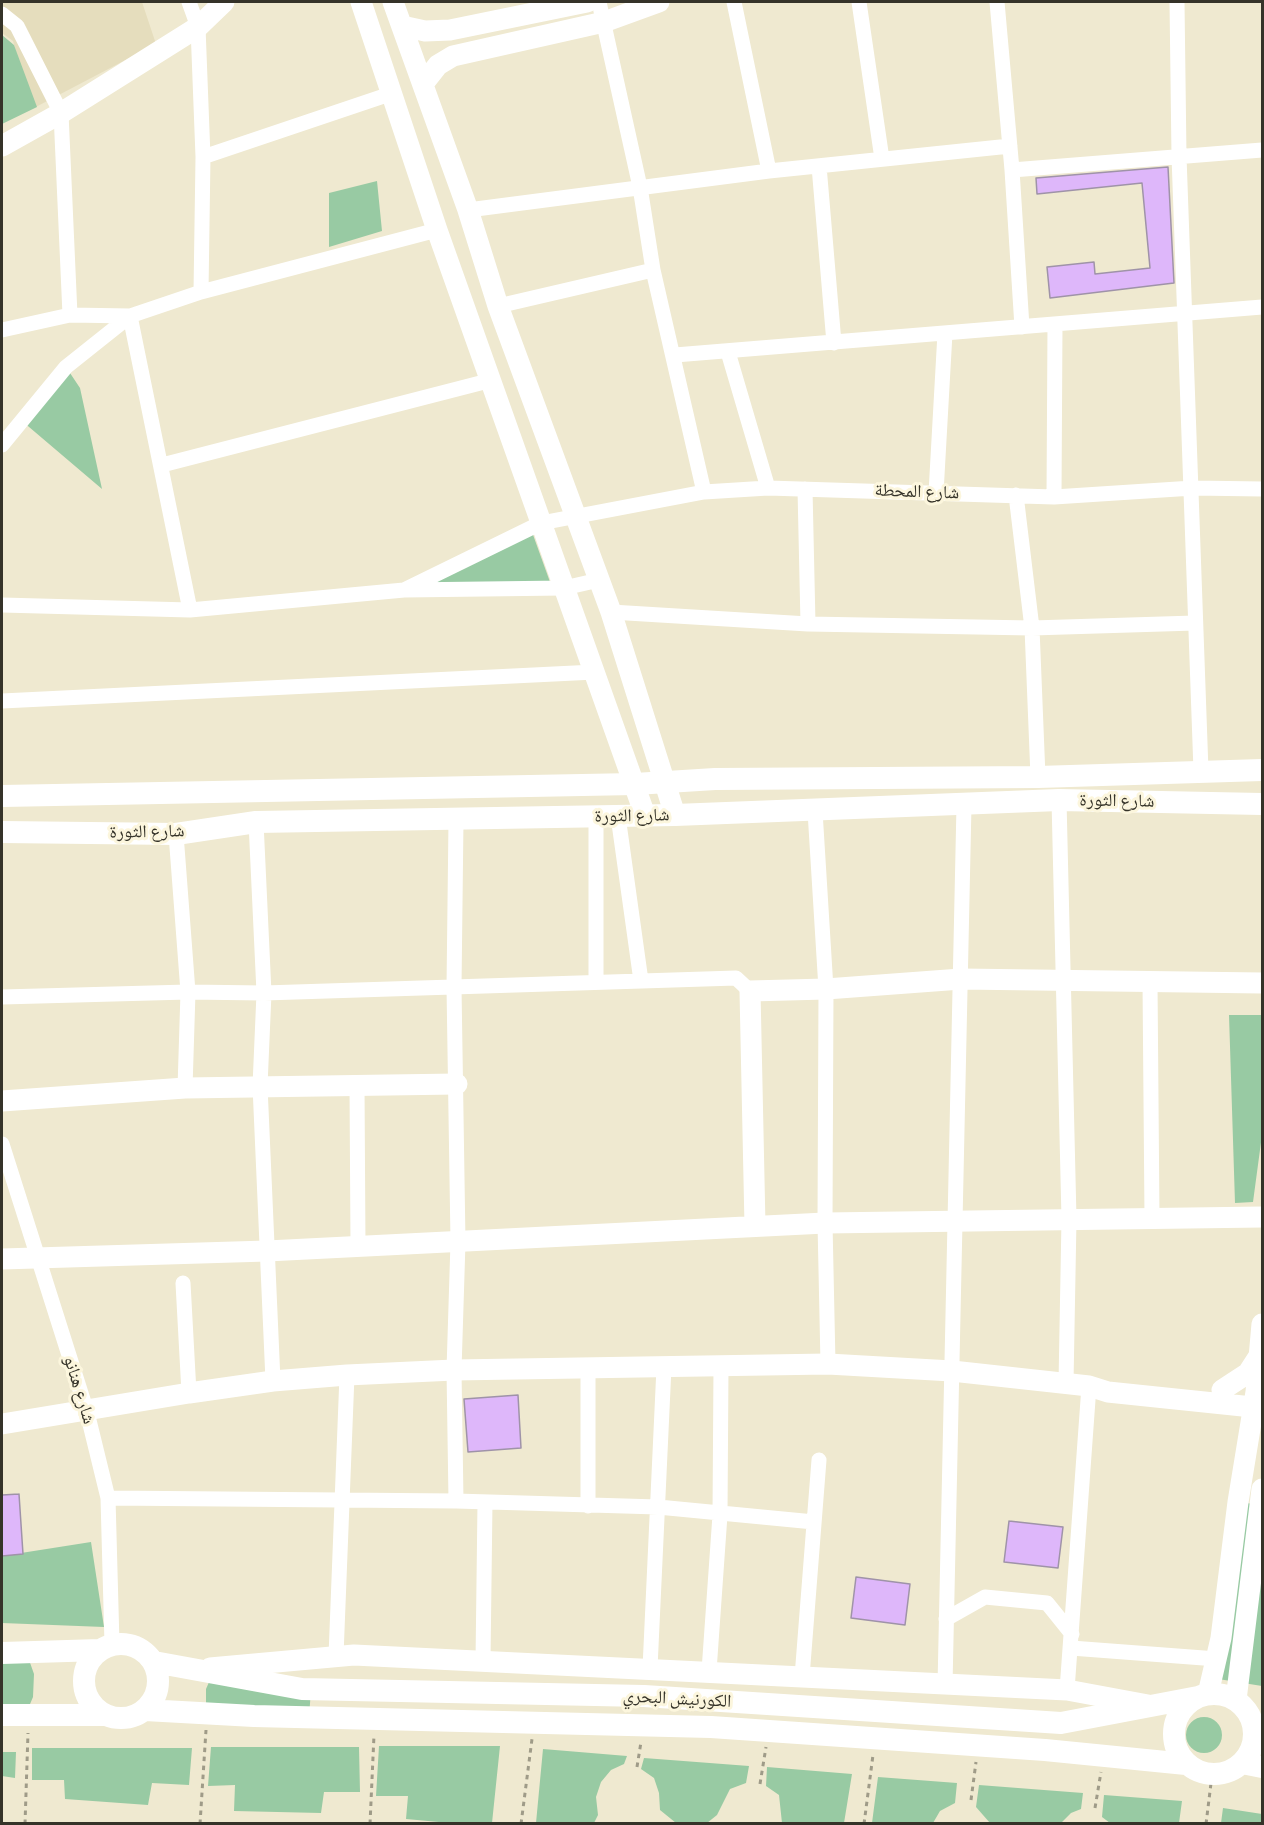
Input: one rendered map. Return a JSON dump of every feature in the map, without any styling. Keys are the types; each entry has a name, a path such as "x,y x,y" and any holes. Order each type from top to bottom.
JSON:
{"main road":[{"name":"شارع الثورة","path":"2,796 635,784 715,779 1038,777 1263,770"},
{"name":"شارع الثورة","path":"2,832 176,834 256,822 675,815 1059,800 1263,804"},
{"path":"2,1653 106,1647 124,1643 136,1646 154,1662 158,1675 158,1688 153,1700 145,1710 126,1718 106,1715 2,1715"},
{"path":"106,1647 86,1668 83,1679 89,1701 106,1715"},
{"name":"الكورنيش البحري","path":"154,1662 302,1689 644,1696 1061,1723 1158,1707 1203,1695"},
{"path":"1218,1694 1247,1707 1254,1729 1252,1765 1212,1775 1186,1764 1175,1747 1174,1727 1182,1708 1203,1695 1218,1694"},
{"name":"الكورنيش البحري","path":"145,1710 768,1731 978,1745 1186,1764"}],"street":[{"path":"189,2 198,27 203,157 201,292"},
{"path":"2,146 61,113 198,27 224,2"},
{"path":"361,2 437,230 645,815"},
{"path":"393,2 468,210 498,306 574,518 611,612 675,815"},
{"path":"402,26 425,31 450,30 587,2"},
{"path":"423,84 438,65 453,56 601,12 659,2"},
{"path":"734,2 769,171"},
{"path":"859,2 882,159"},
{"path":"997,2 1012,170 1022,327"},
{"path":"1177,2 1179,156 1193,488 1195,623 1201,771"},
{"path":"601,12 640,187 653,270 675,355 704,492"},
{"path":"2,14 16,26 61,113 70,315"},
{"path":"203,157 393,93"},
{"path":"468,210 769,171 1010,146"},
{"path":"1012,170 1263,150"},
{"path":"819,166 834,343"},
{"path":"2,330 70,315 130,316 201,292 437,230"},
{"path":"498,306 653,270"},
{"path":"675,355 1263,307"},
{"path":"2,446 66,367 130,316"},
{"path":"130,316 190,610"},
{"path":"1054,497 1055,325"},
{"path":"936,493 945,333"},
{"path":"728,352 768,488"},
{"path":"162,465 492,380"},
{"name":"شارع المحطة","path":"404,590 541,523 704,492 768,488 1054,497 1193,488 1263,489"},
{"path":"806,489 808,624"},
{"path":"1016,495 1032,628 1038,777"},
{"path":"2,605 190,610 404,590 564,588 599,580"},
{"path":"611,612 808,624 1032,628 1195,623"},
{"path":"2,701 594,672"},
{"path":"1059,800 1061,980 1069,1219 1066,1383"},
{"path":"945,1685 964,805"},
{"path":"815,811 826,989 825,1223 828,1364"},
{"path":"618,816 640,981"},
{"path":"596,817 596,982"},
{"path":"456,820 454,987 458,1242 454,1370 456,1502"},
{"path":"256,822 264,993 260,1086 273,1381"},
{"path":"176,834 188,992 185,1088"},
{"path":"2,997 188,992 264,993 736,978 750,991 826,989 960,979 1263,983"},
{"path":"1150,982 1152,1218"},
{"path":"750,991 755,1226"},
{"path":"2,1101 185,1088 457,1084"},
{"path":"357,1085 358,1247"},
{"name":"شارع هنانو","path":"2,1144 87,1412 108,1498 106,1647"},
{"path":"2,1258 267,1251 825,1223 1263,1217"},
{"path":"183,1283 189,1393"},
{"path":"1203,1695 1217,1659 1259,1400 1259,1356 1263,1324"},
{"path":"1222,1390 1248,1372 1259,1356"},
{"path":"2,1424 273,1381 454,1370 828,1364 952,1371 1089,1386 1107,1392 1259,1400"},
{"path":"709,1671 720,1515 721,1366"},
{"path":"650,1668 664,1367"},
{"path":"588,1368 588,1506"},
{"path":"336,1656 347,1375"},
{"path":"1089,1386 1107,1382 1222,1390 1259,1400"},
{"path":"1067,1690 1089,1386"},
{"path":"802,1677 819,1460"},
{"path":"1247,1707 1249,1593 1263,1489"},
{"path":"108,1498 485,1502 658,1507 720,1515 814,1522"},
{"path":"483,1661 485,1502"},
{"path":"1227,1590 1249,1593"},
{"path":"946,1619 985,1597 1047,1603 1072,1641 1217,1659"},
{"path":"195,1670 336,1656 483,1661 1067,1690 1158,1707"}],"path":[{"path":"200,1824 207,1713"},
{"path":"25,1824 29,1716"},
{"path":"370,1824 374,1719"},
{"path":"521,1824 534,1722"},
{"path":"637,1767 643,1725"},
{"path":"760,1784 768,1731"},
{"path":"864,1824 875,1738"},
{"path":"971,1800 978,1745"},
{"path":"1095,1809 1104,1756"},
{"path":"1206,1824 1212,1775"}],"shaded area":[{"path":"2,2 142,2 156,44 32,109 13,41 2,33"}],"green space":[{"path":"2,35 14,45 37,107 2,124"},
{"path":"377,181 382,231 329,247 329,193"},
{"path":"66,367 80,388 102,489 22,421"},
{"path":"532,532 550,582 424,584"},
{"path":"1229,1015 1262,1015 1262,1135 1253,1202 1235,1203"},
{"path":"1238,1502 1262,1505 1262,1686 1212,1678"},
{"path":"91,1542 104,1627 2,1623 2,1556"},
{"path":"2,1653 28,1657 34,1674 33,1697 25,1716 2,1715"},
{"path":"213,1673 311,1690 309,1717 206,1703 206,1689"},
{"path":"1204,1717 1216,1723 1222,1735 1216,1747 1204,1753 1192,1747 1186,1735 1192,1723"},
{"path":"379,1746 500,1746 492,1823 450,1823 406,1819 408,1796 376,1796"},
{"path":"211,1747 359,1747 360,1792 324,1792 321,1813 234,1811 235,1785 208,1786"},
{"path":"32,1748 192,1748 189,1785 152,1783 148,1805 65,1799 64,1780 32,1780"},
{"path":"543,1749 627,1756 624,1764 611,1770 601,1782 596,1797 598,1815 594,1823 536,1823"},
{"path":"2,1752 16,1752 15,1778 2,1776"},
{"path":"644,1758 749,1766 746,1783 730,1789 717,1815 707,1823 676,1823 660,1810 659,1793 654,1778 641,1769"},
{"path":"767,1767 852,1774 844,1823 782,1823 779,1795 766,1786"},
{"path":"878,1777 957,1783 955,1803 940,1811 933,1823 872,1823"},
{"path":"979,1785 1083,1793 1081,1809 1071,1813 1061,1823 990,1823 976,1807"},
{"path":"1104,1795 1182,1801 1179,1823 1110,1823 1102,1817"},
{"path":"1223,1808 1262,1814 1262,1823 1221,1823"}],"building":[{"path":"1168,167 1174,283 1050,298 1047,267 1094,262 1095,274 1150,268 1142,183 1037,194 1036,178"},
{"path":"518,1395 521,1448 468,1452 464,1399"},
{"path":"19,1494 23,1554 2,1556 2,1495"},
{"path":"1009,1521 1063,1527 1058,1568 1004,1562"},
{"path":"856,1577 910,1584 905,1625 851,1618"}]}
